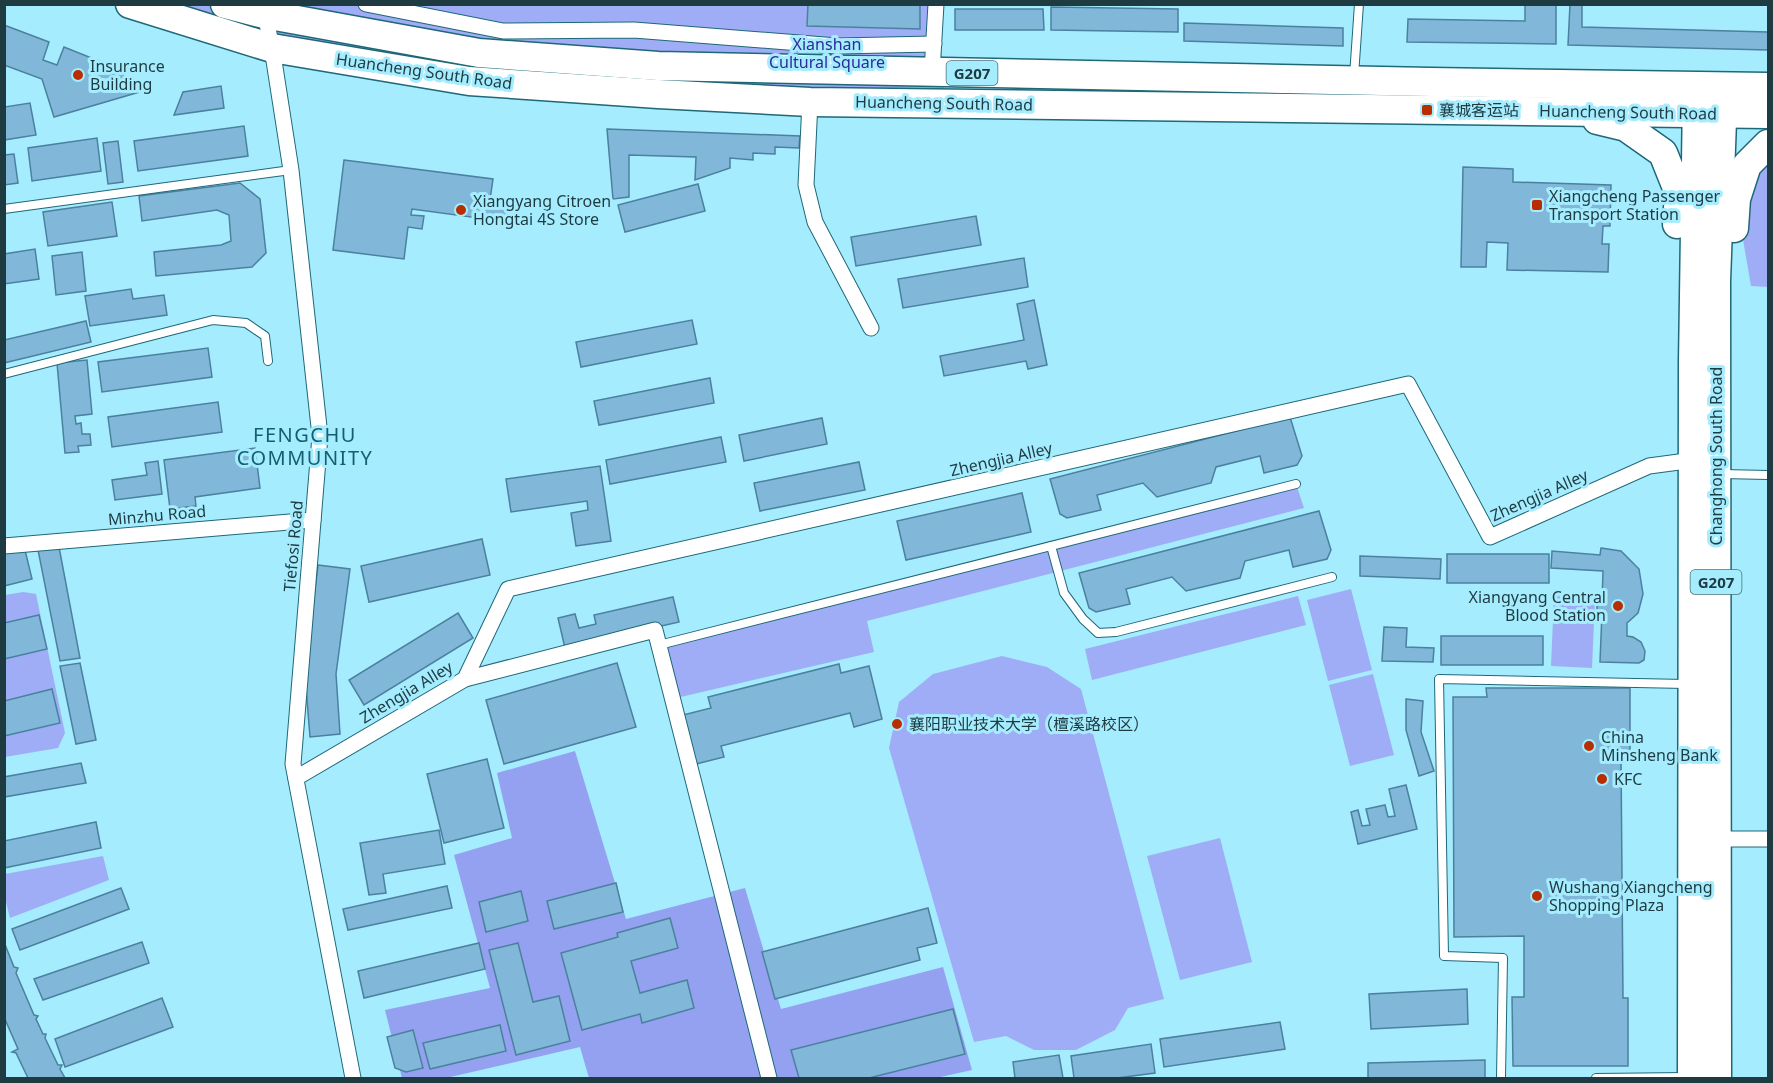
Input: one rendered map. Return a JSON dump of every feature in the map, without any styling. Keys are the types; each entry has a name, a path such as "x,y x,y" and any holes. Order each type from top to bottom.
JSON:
{"highway":[{"name":"Huancheng South Road","path":"130,4 272,48 469,81 810,102 1563,111 1710,100 1768,87"},
{"name":"Huancheng South Road","path":"225,4 264,9 479,53 658,66 1354,81 1710,100 1768,114"},
{"name":"Changhong South Road","path":"1700,1078 1716,839 1705,467 1705,278 1710,100"},
{"path":"1563,111 1626,127 1663,153 1679,193 1677,223 1705,278"},
{"path":"1705,278 1733,231 1736,199 1746,165 1768,144"},
{"name":"Changhong South Road","path":"1700,1078 1694,684 1705,467"}],"street":[{"path":"366,4 503,31 634,30 837,46 934,44"},
{"path":"932,72 936,4"},
{"name":"Tiefosi Road","path":"264,9 291,170 320,436 293,764 353,1078"},
{"path":"810,102 806,185 815,222 871,328"},
{"name":"Zhengjia Alley","path":"296,778 465,678 508,589 1408,384 1490,537 1649,466 1705,467"},
{"name":"Minzhu Road","path":"5,545 313,520"},
{"path":"465,678 655,630 769,1078"},
{"path":"1716,839 1768,839"}],"lane":[{"path":"1354,81 1359,4"},
{"path":"4,209 291,170"},
{"path":"4,374 213,320 246,323 265,336 268,360"},
{"path":"1705,467 1768,475"},
{"path":"659,645 1296,484"},
{"path":"1051,546 1064,593 1083,619 1098,633 1116,632 1332,577"},
{"path":"1501,1078 1503,957 1444,956 1439,680 1694,684"},
{"path":"1596,1078 1700,1078"}],"green space":[{"name":"Xianshan Cultural Square","path":"130,5 938,5 945,103 469,81"},
{"path":"1768,144 1768,287 1751,286 1736,199"},
{"path":"1296,484 1304,508 867,621 874,652 672,699 659,645"},
{"path":"1351,589 1372,670 1328,681 1307,600"},
{"path":"23,592 36,594 65,733 58,748 5,757 5,595"},
{"path":"1298,596 1306,625 1092,680 1085,649"},
{"path":"1554,596 1595,598 1592,668 1551,666"},
{"path":"1002,656 1047,667 1081,689 1164,999 1128,1008 1115,1030 1076,1050 1034,1050 1006,1036 974,1042 889,748 899,702 933,674"},
{"path":"1373,674 1394,755 1350,766 1329,685"},
{"path":"1220,838 1252,962 1180,980 1147,856"},
{"path":"103,856 109,880 10,918 5,898 5,874"}],"shaded area":[{"path":"575,751 626,919 745,888 781,1009 943,967 972,1070 936,1078 589,1078 580,1047 446,1078 402,1078 385,1010 490,988 454,855 512,838 497,773"}],"building":[{"path":"808,4 920,4 920,29 807,26"},
{"path":"1525,4 1556,4 1556,44 1407,42 1408,19 1525,21"},
{"path":"1570,4 1582,4 1582,27 1768,32 1768,50 1568,45"},
{"path":"1051,7 1178,9 1178,32 1051,30"},
{"path":"955,9 1043,9 1044,30 955,30"},
{"path":"1184,23 1343,28 1343,46 1184,41"},
{"name":"Insurance Building","path":"4,25 49,42 43,60 57,65 64,47 124,71 124,81 143,91 54,117 42,79 4,65"},
{"path":"221,86 224,108 174,115 183,92"},
{"path":"4,102 5,107 30,103 36,135 4,140"},
{"path":"244,126 248,156 138,171 134,141"},
{"path":"607,129 800,136 799,148 775,147 775,154 753,153 753,160 730,158 730,168 695,180 696,157 629,155 629,197 613,199"},
{"path":"97,138 101,171 32,181 28,148"},
{"path":"118,141 123,182 108,184 103,143"},
{"path":"14,154 18,183 4,185 4,155"},
{"name":"Xiangyang Citroen Hongtai 4S Store","path":"344,160 493,179 489,207 510,210 508,222 412,209 411,215 424,216 422,229 408,227 404,259 333,250"},
{"name":"Xiangcheng Passenger Transport Station","path":"1463,167 1513,169 1513,182 1611,185 1610,226 1603,226 1602,244 1609,244 1608,272 1507,270 1508,243 1487,242 1486,267 1461,267"},
{"path":"240,183 260,199 266,253 252,267 156,276 154,252 221,245 231,241 229,215 217,210 142,221 139,196"},
{"path":"698,184 705,211 625,232 618,205"},
{"path":"112,202 117,236 48,246 43,212"},
{"path":"976,216 981,245 856,266 851,237"},
{"path":"35,249 39,279 4,284 4,254"},
{"path":"82,252 86,291 56,295 52,256"},
{"path":"1024,258 1028,287 903,308 898,279"},
{"path":"131,289 133,299 164,295 167,315 90,326 85,296"},
{"path":"1034,300 1047,365 1028,369 1026,361 944,376 940,356 1024,340 1017,304"},
{"path":"692,320 697,344 581,367 576,342"},
{"path":"86,321 91,342 4,363 4,340"},
{"path":"208,348 212,377 102,392 98,362"},
{"path":"87,360 92,414 75,416 76,424 81,423 82,434 90,434 91,445 78,446 79,452 65,453 57,363"},
{"path":"710,378 714,403 599,425 594,401"},
{"path":"218,402 222,432 112,447 108,417"},
{"path":"1290,417 1302,456 1297,465 1264,473 1260,456 1216,467 1211,483 1157,497 1143,483 1097,495 1101,510 1067,518 1060,514 1050,479"},
{"path":"822,418 827,444 744,461 739,435"},
{"path":"721,437 726,462 610,484 606,460"},
{"path":"255,448 260,488 195,497 196,506 170,509 164,460"},
{"path":"158,461 162,494 115,500 112,480 147,475 145,463"},
{"path":"859,462 865,490 760,511 754,483"},
{"path":"600,466 611,541 576,546 571,513 588,510 587,501 511,512 506,479"},
{"path":"1022,493 1031,532 906,560 897,521"},
{"path":"1319,511 1331,550 1327,559 1293,567 1289,550 1245,561 1240,578 1186,591 1172,577 1126,589 1130,604 1096,612 1089,608 1079,573"},
{"path":"482,539 490,575 369,602 361,566"},
{"path":"24,546 32,579 4,586 4,550"},
{"path":"59,547 80,658 60,661 38,550"},
{"name":"Xiangyang Central Blood Station","path":"1601,548 1621,551 1639,569 1643,594 1638,613 1627,623 1627,636 1641,642 1645,651 1644,660 1639,663 1600,662 1602,612 1597,611 1597,601 1602,602 1603,571 1551,568 1552,551 1600,555"},
{"path":"1447,554 1549,554 1549,583 1447,583"},
{"path":"1360,556 1441,559 1440,579 1360,576"},
{"path":"318,565 350,569 336,674 340,734 310,737 305,675"},
{"path":"673,597 679,622 565,648 558,618 575,614 579,628 596,624 594,615"},
{"path":"458,613 473,638 364,705 349,680"},
{"path":"39,615 47,649 4,659 4,623"},
{"path":"1384,627 1407,628 1406,647 1434,648 1433,662 1382,661"},
{"path":"1441,636 1543,636 1543,665 1441,665"},
{"path":"80,663 96,740 76,744 60,666"},
{"path":"617,663 636,727 504,764 486,700"},
{"path":"839,664 841,673 869,666 882,719 854,727 850,713 721,746 724,757 696,764 683,715 711,708 708,697"},
{"name":"Wushang Xiangcheng Shopping Plaza","path":"1486,688 1630,688 1630,758 1621,758 1623,998 1628,998 1628,1066 1513,1066 1512,997 1524,997 1524,936 1454,937 1453,697 1487,697"},
{"path":"52,689 60,723 4,736 4,701"},
{"path":"1406,699 1423,701 1421,732 1434,771 1419,776 1406,730"},
{"path":"487,759 504,828 444,843 427,774"},
{"path":"81,763 86,783 4,797 4,777"},
{"path":"1406,785 1417,829 1358,844 1351,812 1358,810 1362,826 1370,825 1366,809 1385,805 1388,817 1395,816 1389,789"},
{"path":"96,822 101,848 4,868 4,841"},
{"path":"439,830 445,864 383,874 386,893 369,895 360,843"},
{"path":"616,883 623,912 554,929 547,901"},
{"path":"447,886 452,908 348,930 343,909"},
{"path":"121,888 129,909 20,950 12,929"},
{"path":"521,891 528,921 486,932 479,902"},
{"path":"928,908 937,943 917,948 920,960 775,999 762,952"},
{"path":"670,918 678,948 631,961 640,993 687,980 694,1008 642,1023 640,1014 582,1030 561,953 618,937 617,933"},
{"path":"4,942 14,967 18,968 16,973 34,1015 38,1016 36,1019 43,1034 46,1034 45,1038 58,1065 62,1065 60,1069 65,1078 28,1078 16,1053 12,1052 18,1049 4,1017"},
{"path":"142,942 149,963 43,1000 34,979"},
{"path":"479,943 485,969 364,998 358,971"},
{"path":"518,943 533,1002 559,996 570,1041 516,1055 489,950"},
{"path":"1467,989 1468,1024 1371,1029 1369,994"},
{"path":"162,998 173,1027 65,1067 55,1039"},
{"path":"953,1009 965,1054 869,1078 799,1078 791,1050"},
{"path":"1280,1022 1285,1049 1164,1067 1160,1039"},
{"path":"500,1025 506,1051 430,1069 423,1043"},
{"path":"413,1030 423,1068 406,1072 395,1068 387,1037"},
{"path":"1151,1044 1155,1073 1117,1078 1074,1078 1071,1056"},
{"path":"1059,1055 1063,1078 1015,1078 1013,1062"},
{"path":"1485,1060 1485,1078 1368,1078 1368,1063"}],"place":[{"name":"Insurance Building","path":"78,75"},
{"name":"襄城客运站","path":"1427,110"},
{"name":"Xiangcheng Passenger Transport Station","path":"1537,205"},
{"name":"Xiangyang Citroen Hongtai 4S Store","path":"461,210"},
{"name":"Xiangyang Central Blood Station","path":"1618,606"},
{"name":"襄阳职业技术大学（檀溪路校区）","path":"897,724"},
{"name":"China Minsheng Bank","path":"1589,746"},
{"name":"KFC","path":"1602,779"},
{"name":"Wushang Xiangcheng Shopping Plaza","path":"1537,896"}],"district":[{"name":"FENGCHU COMMUNITY","path":"305,446"}]}
